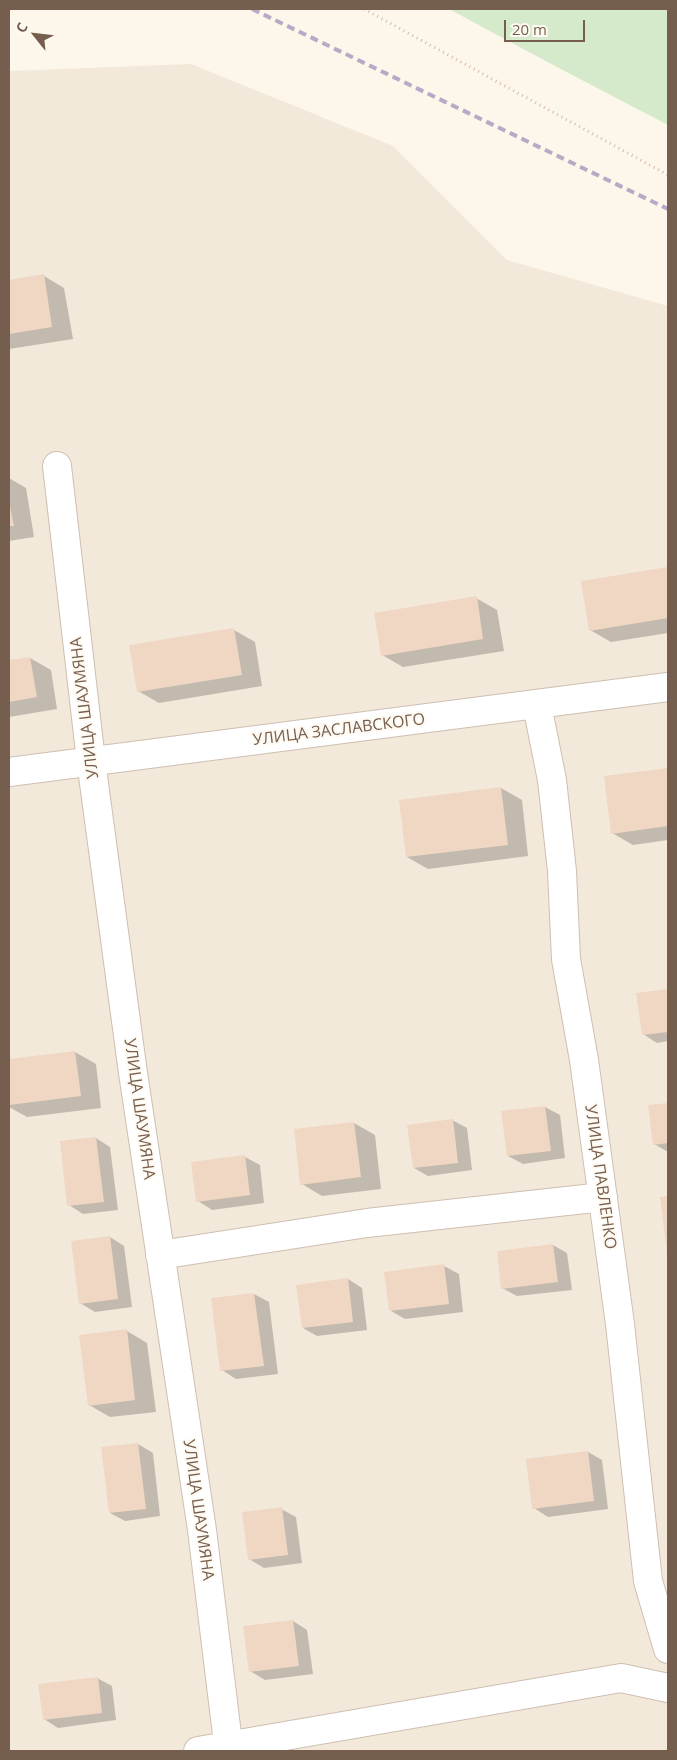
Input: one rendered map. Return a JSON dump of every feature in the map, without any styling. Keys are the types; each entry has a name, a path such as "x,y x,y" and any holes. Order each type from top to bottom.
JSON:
{"street":[{"name":"УЛИЦА ШАУМЯНА","path":"57,466 92,761 132,1063 202,1530 228,1749"},
{"name":"УЛИЦА ЗАСЛАВСКОГО","path":"9,772 668,687"},
{"name":"УЛИЦА ПАВЛЕНКО","path":"537,705 552,780 562,871 566,959 584,1060 620,1324 648,1581 668,1649"},
{"path":"160,1255 367,1223 603,1197"},
{"path":"198,1751 228,1749 621,1678 668,1688"}],"path":[{"path":"364,9 668,175"}],"shaded area":[{"path":"191,64 393,146 507,260 668,306 668,1751 9,1751 9,71"}],"green space":[{"path":"449,9 668,9 668,125 555,66"}],"building":[{"path":"44,274 52,327 9,334 9,280"},
{"path":"9,502 14,526 9,526"},
{"path":"668,567 668,618 589,631 581,581"},
{"path":"477,596 483,639 381,656 374,613"},
{"path":"234,628 242,675 137,692 129,645"},
{"path":"30,657 37,697 9,702 9,660"},
{"path":"668,768 668,826 611,834 604,776"},
{"path":"501,787 508,845 406,857 399,800"},
{"path":"668,989 668,1032 642,1035 636,993"},
{"path":"75,1051 81,1096 9,1105 9,1059"},
{"path":"668,1103 668,1143 653,1145 648,1105"},
{"path":"545,1106 551,1151 507,1156 501,1111"},
{"path":"453,1119 458,1163 413,1168 407,1125"},
{"path":"354,1122 361,1177 300,1185 294,1129"},
{"path":"96,1137 104,1202 67,1206 60,1141"},
{"path":"245,1155 250,1195 196,1202 191,1162"},
{"path":"668,1196 668,1253 667,1253 660,1197"},
{"path":"110,1236 118,1299 79,1304 71,1241"},
{"path":"553,1244 558,1282 501,1289 497,1251"},
{"path":"444,1264 449,1304 389,1311 384,1272"},
{"path":"348,1278 353,1322 302,1328 296,1285"},
{"path":"254,1293 264,1366 220,1371 211,1298"},
{"path":"127,1329 135,1400 88,1406 79,1335"},
{"path":"138,1443 146,1509 109,1513 101,1447"},
{"path":"588,1451 594,1501 532,1509 526,1459"},
{"path":"282,1507 288,1555 248,1560 242,1512"},
{"path":"293,1620 299,1666 249,1672 243,1626"},
{"path":"98,1677 102,1713 43,1720 38,1684"}],"railway":[{"path":"252,9 668,209"}]}
